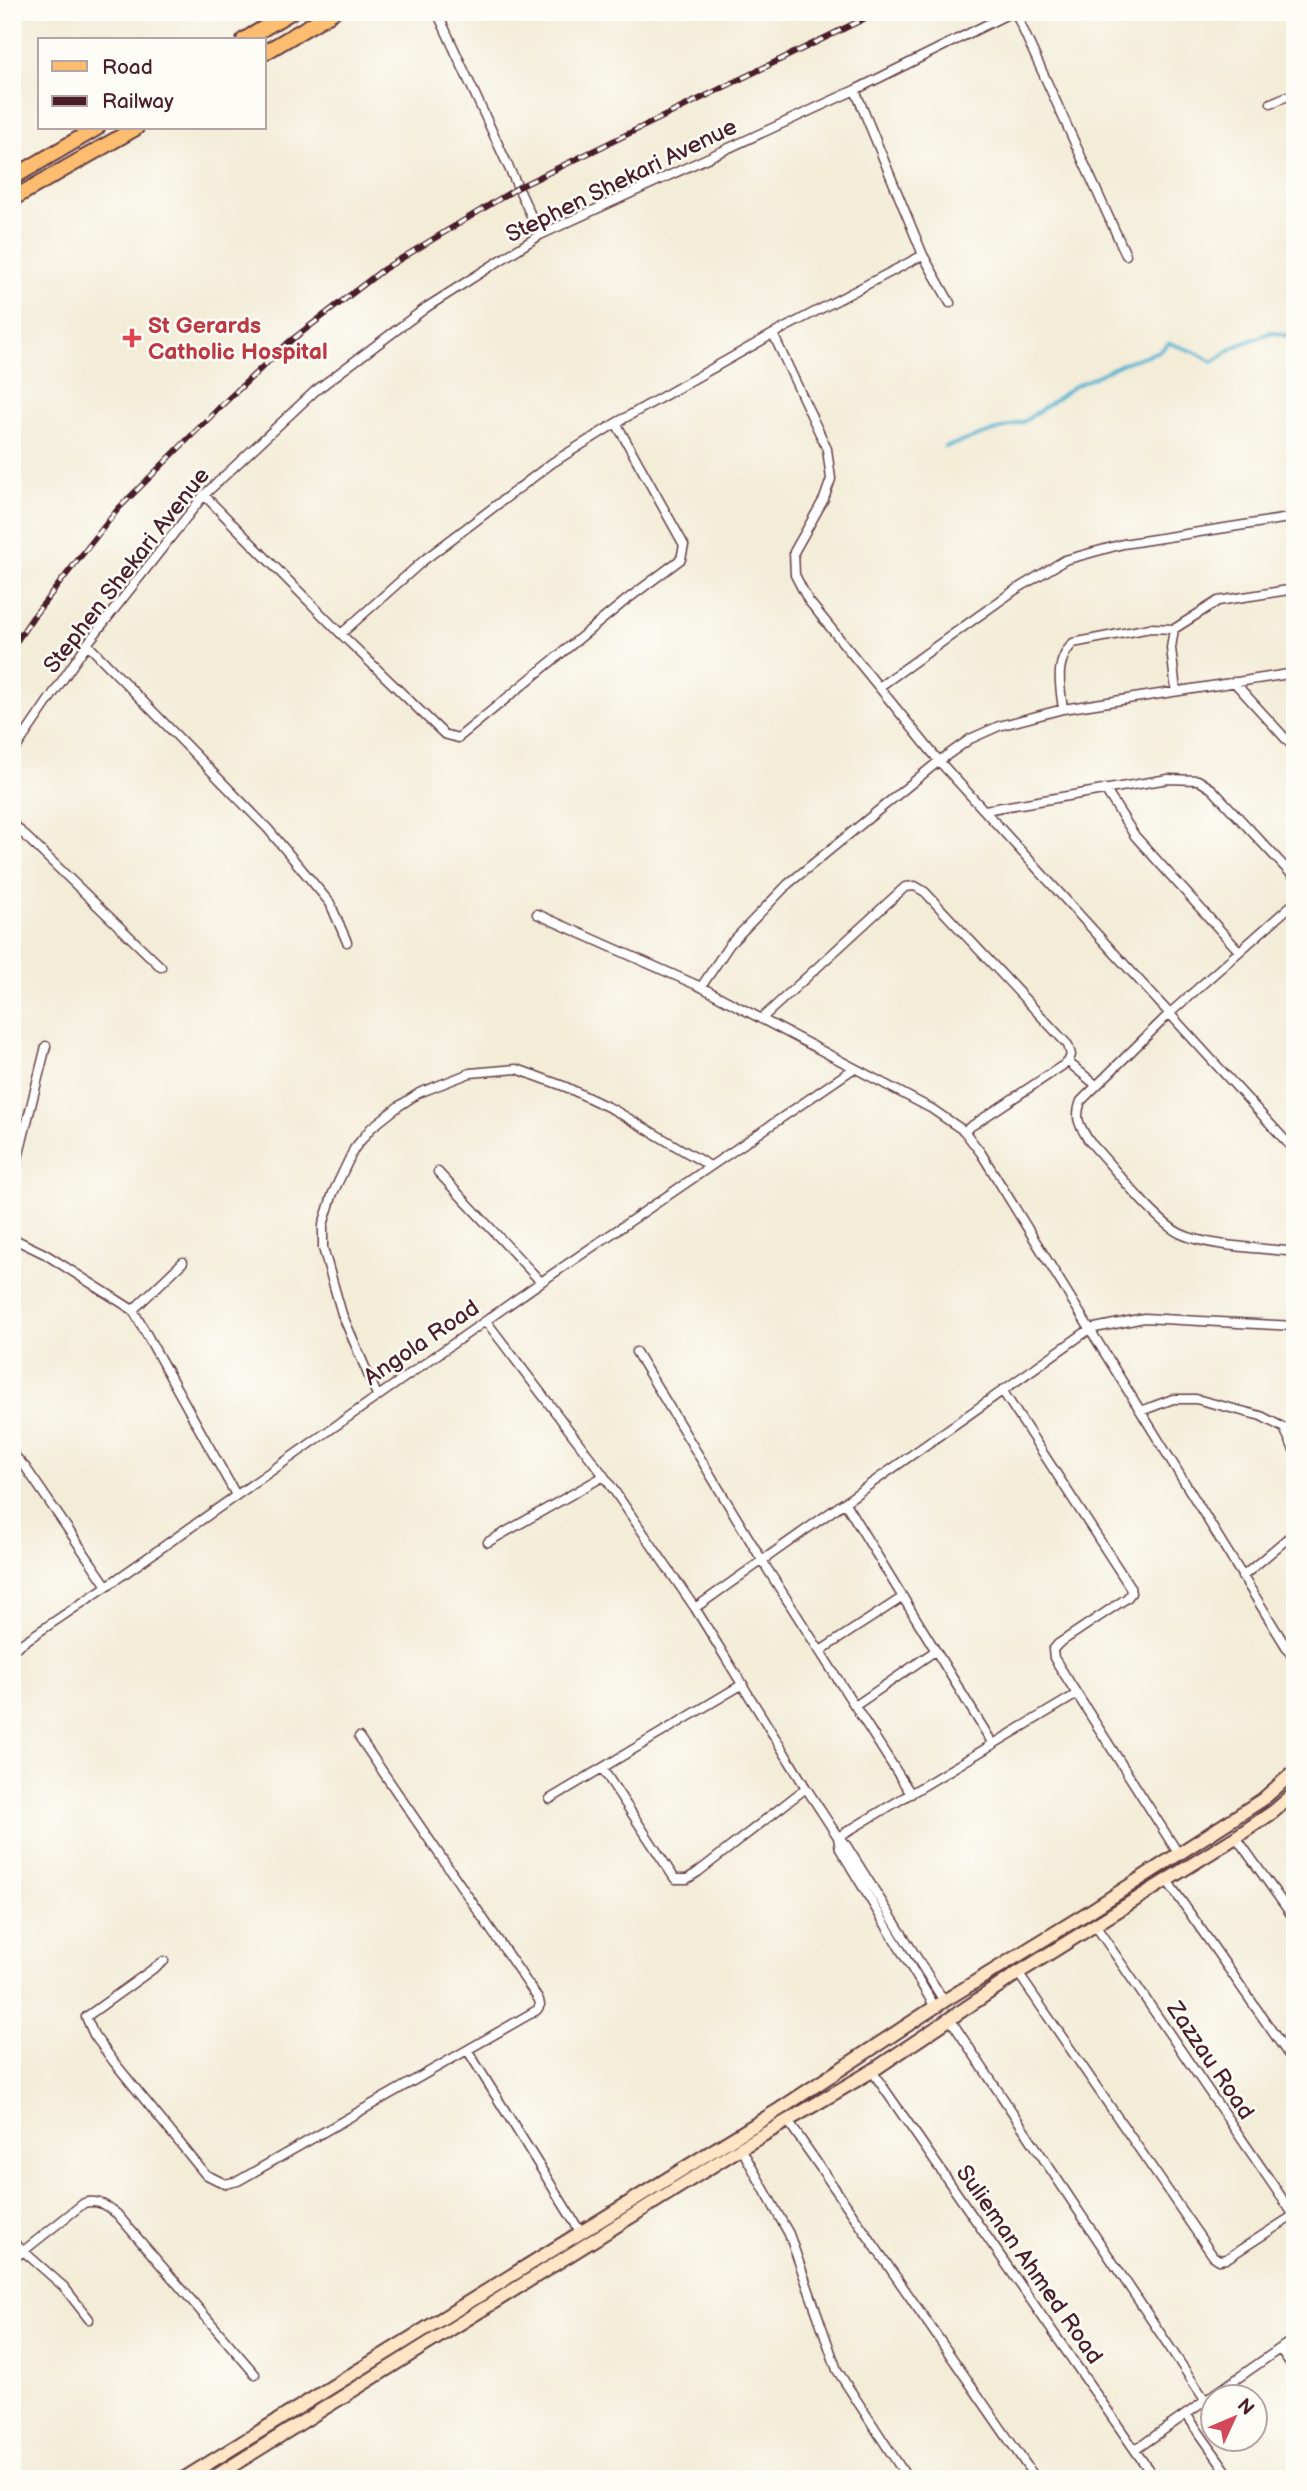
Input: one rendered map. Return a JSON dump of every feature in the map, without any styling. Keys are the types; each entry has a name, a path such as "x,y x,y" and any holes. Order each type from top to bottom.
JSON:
{"main road":[{"path":"247,38 291,12"},
{"path":"266,52 333,12"},
{"path":"12,178 94,130"},
{"path":"12,200 133,130"}],"street":[{"path":"436,12 540,235"},
{"path":"1013,12 1126,255"},
{"name":"Stephen Shekari Avenue","path":"12,754 87,644 204,495 315,391 427,307 540,235 855,90 1013,12"},
{"path":"855,90 923,256 950,303"},
{"path":"1271,103 1295,93"},
{"path":"341,634 424,560 552,463 615,423 773,334 923,256"},
{"path":"773,334 827,449 831,479 824,499 794,552 795,575 808,600 939,761 1295,1151"},
{"path":"204,495 444,734 458,738 625,601 681,559 684,545 615,423"},
{"path":"880,687 1015,590 1065,560 1123,544 1295,517"},
{"path":"1063,709 1058,670 1065,651 1073,643 1150,628 1174,629 1218,601 1295,589"},
{"path":"1174,629 1171,648 1176,691"},
{"path":"87,644 268,829 330,903 347,942"},
{"path":"701,987 730,944 788,884 939,761 970,739 999,726 1063,709 1295,673"},
{"path":"1234,682 1295,749"},
{"path":"985,810 1168,779 1198,779 1212,789 1295,878"},
{"path":"1105,789 1135,836 1239,951"},
{"path":"12,823 161,967"},
{"path":"761,1019 905,887 915,886 925,892 1068,1045 1071,1055 1068,1062 964,1131"},
{"path":"1295,902 1170,1013 1096,1085 1081,1101 1077,1112 1080,1126 1089,1141 1164,1223 1182,1235 1207,1241 1295,1252"},
{"path":"537,914 701,987 932,1110 964,1131 981,1153 1293,1656"},
{"path":"12,1182 46,1046"},
{"path":"1068,1062 1096,1085"},
{"path":"377,1395 342,1314 323,1248 323,1225 333,1193 354,1149 371,1128 399,1106 419,1093 470,1073 517,1069 566,1087 614,1110 710,1166"},
{"name":"Angola Road","path":"12,1650 377,1395 853,1069"},
{"path":"438,1172 541,1282"},
{"path":"12,1238 46,1254 133,1310 236,1495"},
{"path":"133,1310 184,1262"},
{"path":"695,1608 1090,1329 1144,1318 1295,1326"},
{"path":"486,1321 604,1476 695,1608 806,1788 846,1845 940,2004"},
{"path":"636,1352 911,1794"},
{"path":"1002,1390 1130,1587 1127,1598 1058,1644 1053,1650 1054,1658 1178,1853"},
{"path":"1140,1411 1173,1399 1196,1399 1261,1416 1283,1428 1295,1429"},
{"path":"1283,1428 1295,1452"},
{"path":"12,1454 26,1468 107,1586"},
{"path":"488,1542 604,1476"},
{"path":"845,1503 993,1744"},
{"path":"1242,1577 1295,1532"},
{"path":"820,1650 903,1597"},
{"path":"855,1706 936,1651"},
{"path":"550,1799 743,1684"},
{"path":"838,1837 1077,1694"},
{"path":"164,1961 86,2017 94,2035 114,2062 205,2174 225,2183 238,2181 537,2010 539,2000 359,1737"},
{"path":"602,1768 675,1879 687,1879 698,1872 806,1788"},
{"path":"183,2479 1087,1913 1262,1800 1295,1771"},
{"path":"211,2479 741,2148 872,2071 1018,1973 1273,1812 1295,1793"},
{"path":"1236,1836 1295,1920"},
{"path":"1166,1879 1295,2064"},
{"name":"Zazzau Road","path":"1095,1925 1294,2216"},
{"path":"1018,1973 1213,2256 1219,2260 1226,2259 1294,2216"},
{"path":"950,2019 1198,2390"},
{"path":"468,2051 581,2232"},
{"name":"Sulieman Ahmed Road","path":"872,2071 1155,2479"},
{"path":"818,2083 828,2097"},
{"path":"788,2121 1036,2479"},
{"path":"741,2148 789,2234 837,2370 908,2479"},
{"path":"12,2260 84,2203 93,2200 103,2203 117,2214 255,2374"},
{"path":"12,2241 64,2287 89,2319"},
{"path":"1231,2382 1295,2338"},
{"path":"1280,2349 1295,2370"},
{"path":"1135,2450 1198,2405"},
{"path":"1186,2414 1232,2479"}],"waterway":[{"path":"945,447 1025,421 1073,387 1126,362 1160,351 1169,343 1213,362 1234,347 1272,332 1295,338"}],"railway":[{"path":"12,648 118,509 289,342 384,269 519,187 878,12"}],"place":[{"name":"St Gerards Catholic Hospital","path":"132,338"}]}
